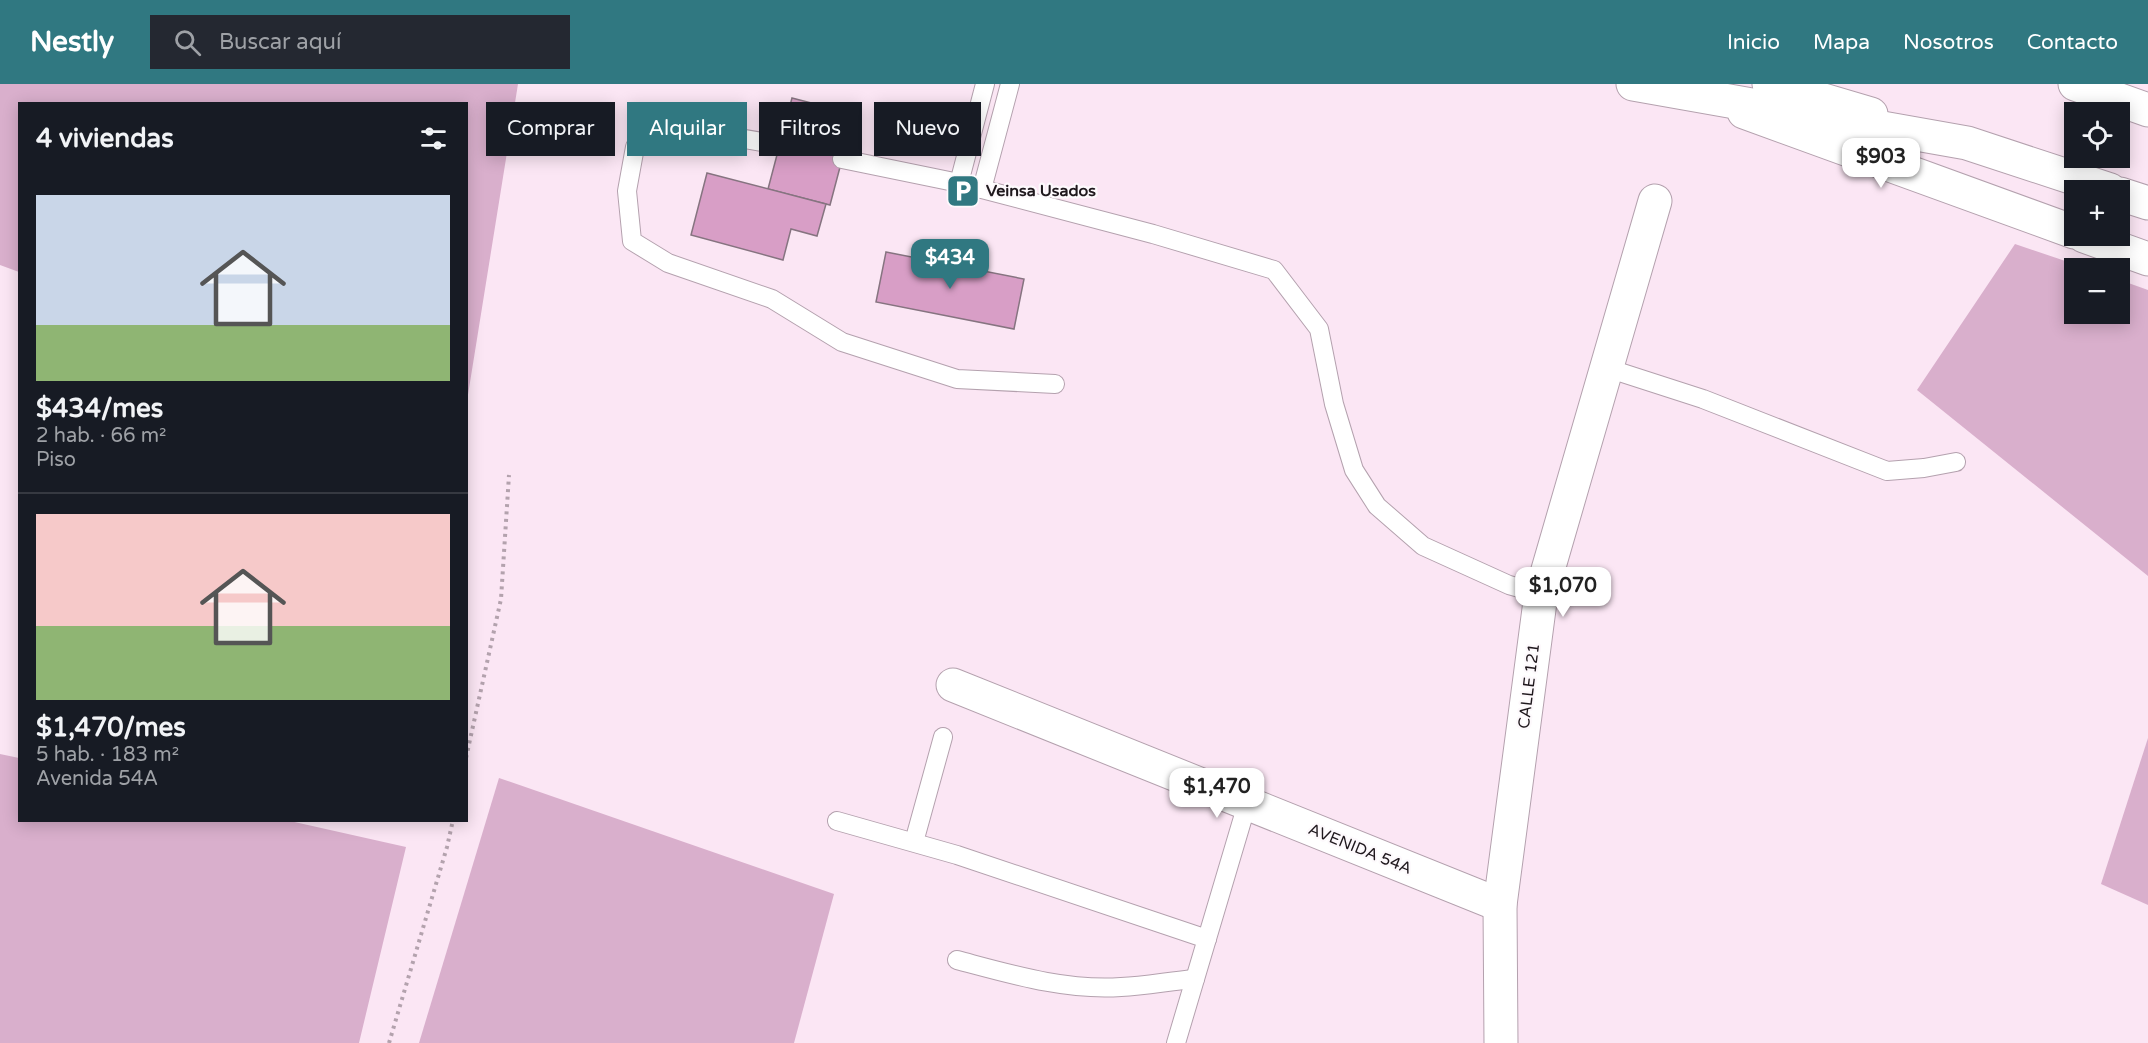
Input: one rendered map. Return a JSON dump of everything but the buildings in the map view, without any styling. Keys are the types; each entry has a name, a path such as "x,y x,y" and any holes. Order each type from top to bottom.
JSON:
{"main road":[{"path":"1634,84 1967,143"},
{"path":"1769,84 1967,143 2080,180"},
{"path":"2075,84 2148,110"},
{"path":"1705,98 2064,228"},
{"path":"2130,197 2148,203"},
{"name":"CALLE 121","path":"1501,1043 1500,906 1541,594 1655,201"},
{"path":"2112,246 2148,259"},
{"name":"AVENIDA 54A","path":"953,685 1500,906"}],"lane":[{"path":"958,183 985,84"},
{"path":"982,189 1010,84"},
{"path":"759,141 675,126 654,127 635,147 627,191 632,241 668,263 772,299 842,342 957,379 1055,384"},
{"path":"842,159 982,189 1175,240 1274,270 1319,329 1334,404 1354,470 1377,506 1423,546 1509,585 1541,594"},
{"path":"1607,368 1702,399 1887,471 1924,468 1956,462"},
{"path":"914,842 943,737"},
{"path":"1176,1043 1246,804"},
{"path":"837,821 968,858 1207,939"},
{"path":"957,960 1065,985 1120,987 1195,979"}],"path":[{"path":"468,749 501,598 509,475"},
{"path":"389,1043 453,822"}],"shaded area":[{"path":"0,84 518,84 515,102 486,102 486,156 506,156 468,395 468,102 18,102 18,272 0,265"},
{"path":"2015,244 2064,261 2064,324 2130,324 2130,284 2148,290 2148,576 1917,390"},
{"path":"2148,738 2148,905 2101,884"},
{"path":"0,754 18,758 18,822 294,822 406,847 359,1043 0,1043"},
{"path":"499,778 834,894 794,1043 419,1043"}],"place":[{"name":"Veinsa Usados","path":"963,191"}]}
